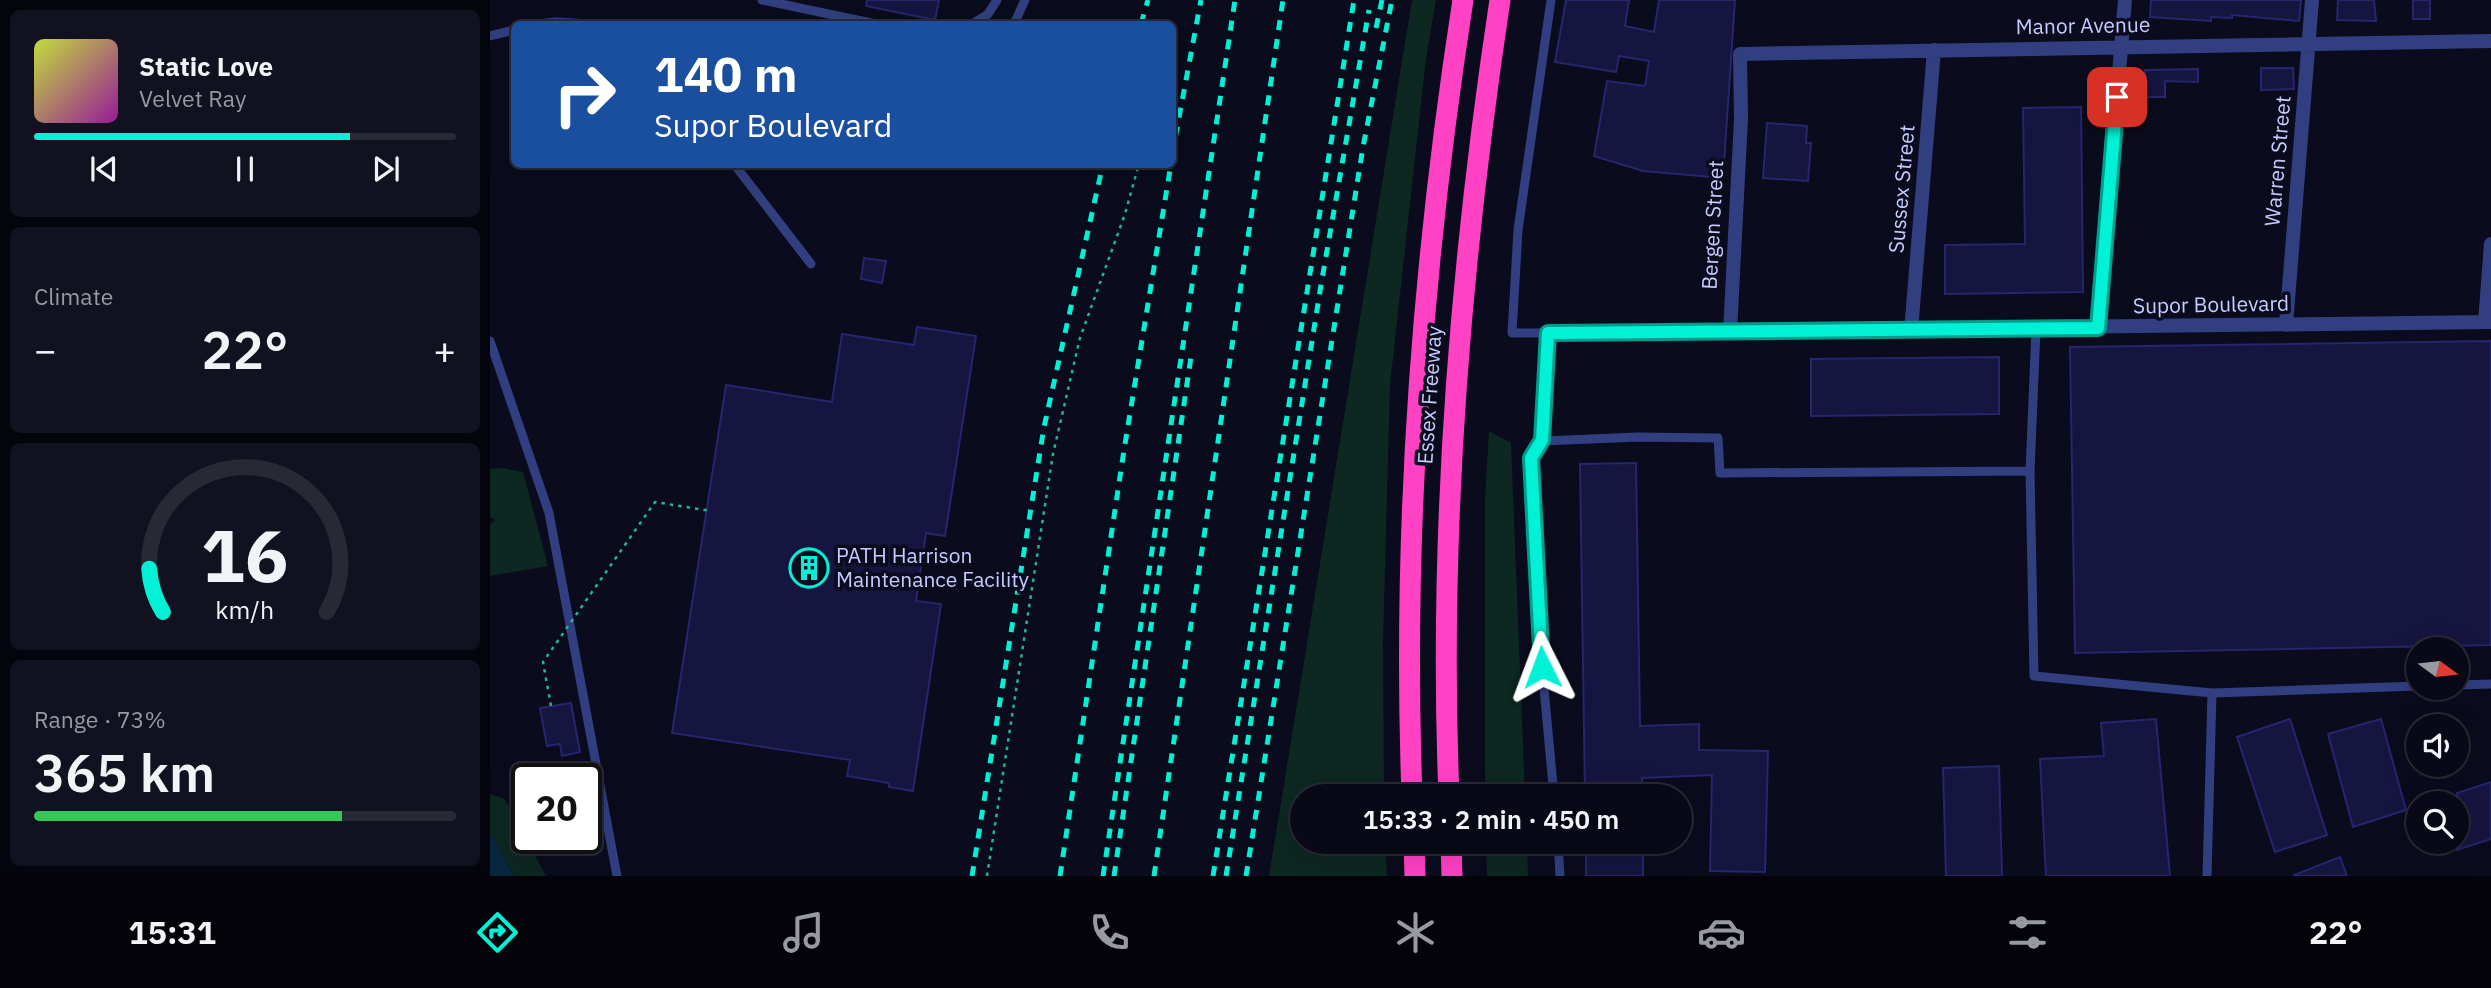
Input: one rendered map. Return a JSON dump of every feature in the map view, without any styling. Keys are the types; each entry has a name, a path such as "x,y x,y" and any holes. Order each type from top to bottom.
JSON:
{"highway":[{"name":"Essex Freeway","path":"1412,784 1409,633 1417,398 1433,222 1463,0"},
{"name":"Essex Freeway","path":"1449,784 1447,549 1455,370 1473,193 1500,0"},
{"path":"1414,854 1415,876"},
{"path":"1451,854 1452,876"}],"street":[{"path":"2098,328 2125,0"},
{"name":"Warren Street","path":"2286,325 2312,0"},
{"name":"Manor Avenue","path":"1741,119 1740,54 2491,41"},
{"name":"Sussex Street","path":"1911,331 1934,50"},
{"name":"Bergen Street","path":"1730,332 1741,119"},
{"path":"2488,322 2491,244"},
{"name":"Supor Boulevard","path":"1548,333 1911,331 2488,322"}],"lane":[{"path":"762,0 862,21"},
{"path":"977,21 988,14 997,0"},
{"path":"1015,21 1025,0"},
{"name":"Supor Boulevard","path":"1548,333 1512,333 1518,230 1551,0"},
{"path":"490,37 511,31"},
{"path":"737,168 811,264"},
{"path":"2036,329 2030,471 2034,676 2212,693 2406,686"},
{"path":"1548,333 1542,440 1531,458 1542,667 1553,784"},
{"path":"490,341 550,513 617,876"},
{"path":"1542,440 1718,438 1720,473 2030,471"},
{"path":"2469,685 2491,684"},
{"path":"2207,876 2212,693"},
{"path":"1559,854 1560,876"}],"path":[{"path":"987,876 1053,454 1080,338 1121,226 1138,168"},
{"path":"551,706 543,662 655,502 711,510"}],"green space":[{"path":"1412,0 1436,0 1426,59 1390,385 1383,641 1384,784 1290,784 1290,854 1386,854 1387,876 1269,876"},
{"path":"1489,431 1511,443 1525,784 1485,784 1485,499"},
{"path":"490,469 523,472 548,566 490,576 490,525 495,520 490,517"},
{"path":"490,794 505,799 511,810 511,854 534,854 546,876 514,876 490,833"},
{"path":"1486,854 1527,854 1528,876 1487,876"}],"water":[{"path":"490,833 514,876 490,876"}],"building":[{"path":"867,0 939,0 935,20 866,6"},
{"path":"1566,0 1629,0 1625,26 1654,32 1659,0 1735,0 1723,178 1643,171 1594,156 1607,81 1645,86 1649,61 1619,56 1616,72 1555,62"},
{"path":"2151,0 2301,0 2299,21 2232,15 2232,18 2211,17 2211,21 2150,17"},
{"path":"2338,0 2374,0 2376,21 2337,20"},
{"path":"2413,0 2430,0 2430,19 2413,19"},
{"path":"2261,68 2293,68 2294,89 2261,90"},
{"path":"2198,69 2198,82 2165,81 2165,97 2146,97 2145,70"},
{"path":"2081,107 2083,292 1945,294 1945,245 2025,244 2023,108"},
{"path":"1767,123 1807,126 1806,143 1811,143 1808,181 1763,178"},
{"path":"864,258 886,261 882,283 861,279"},
{"name":"PATH Harrison Maintenance Facility","path":"917,327 976,336 945,536 926,533 916,601 941,604 913,791 889,787 889,783 847,776 850,760 672,733 726,385 832,402 842,334 914,345"},
{"path":"2491,341 2491,645 2469,645 2469,637 2406,637 2406,647 2075,653 2070,347"},
{"path":"1999,357 1999,414 1811,416 1811,359"},
{"path":"1636,463 1640,726 1699,724 1699,750 1768,751 1765,872 1710,871 1712,775 1642,778 1642,784 1585,784 1580,464"},
{"path":"571,703 580,752 562,756 560,744 547,746 540,708"},
{"path":"2156,719 2170,876 2046,876 2040,759 2104,756 2101,723"},
{"path":"2290,719 2327,835 2275,852 2237,737"},
{"path":"2381,719 2406,810 2353,827 2328,734"},
{"path":"1999,766 2002,876 1946,876 1943,768"},
{"path":"2491,782 2491,839 2469,846 2469,791 2463,791"},
{"path":"1586,854 1643,854 1643,876 1586,876"},
{"path":"2340,857 2347,876 2294,875"}],"railway":[{"path":"1142,21 1148,0"},
{"path":"1176,134 1201,0"},
{"path":"1103,876 1235,0"},
{"path":"1154,876 1283,0"},
{"path":"1213,876 1354,0"},
{"path":"1376,28 1382,0"},
{"path":"1246,876 1363,147 1392,0"},
{"path":"1226,876 1321,285 1369,10"},
{"path":"972,876 1044,427 1102,168"},
{"path":"1060,876 1124,450 1170,168"},
{"path":"1114,876 1192,350"}],"place":[{"name":"PATH Harrison Maintenance Facility","path":"809,568"}],"route":[{"path":"1542,667 1531,458 1542,440 1548,333 2098,328 2117,97"}]}
